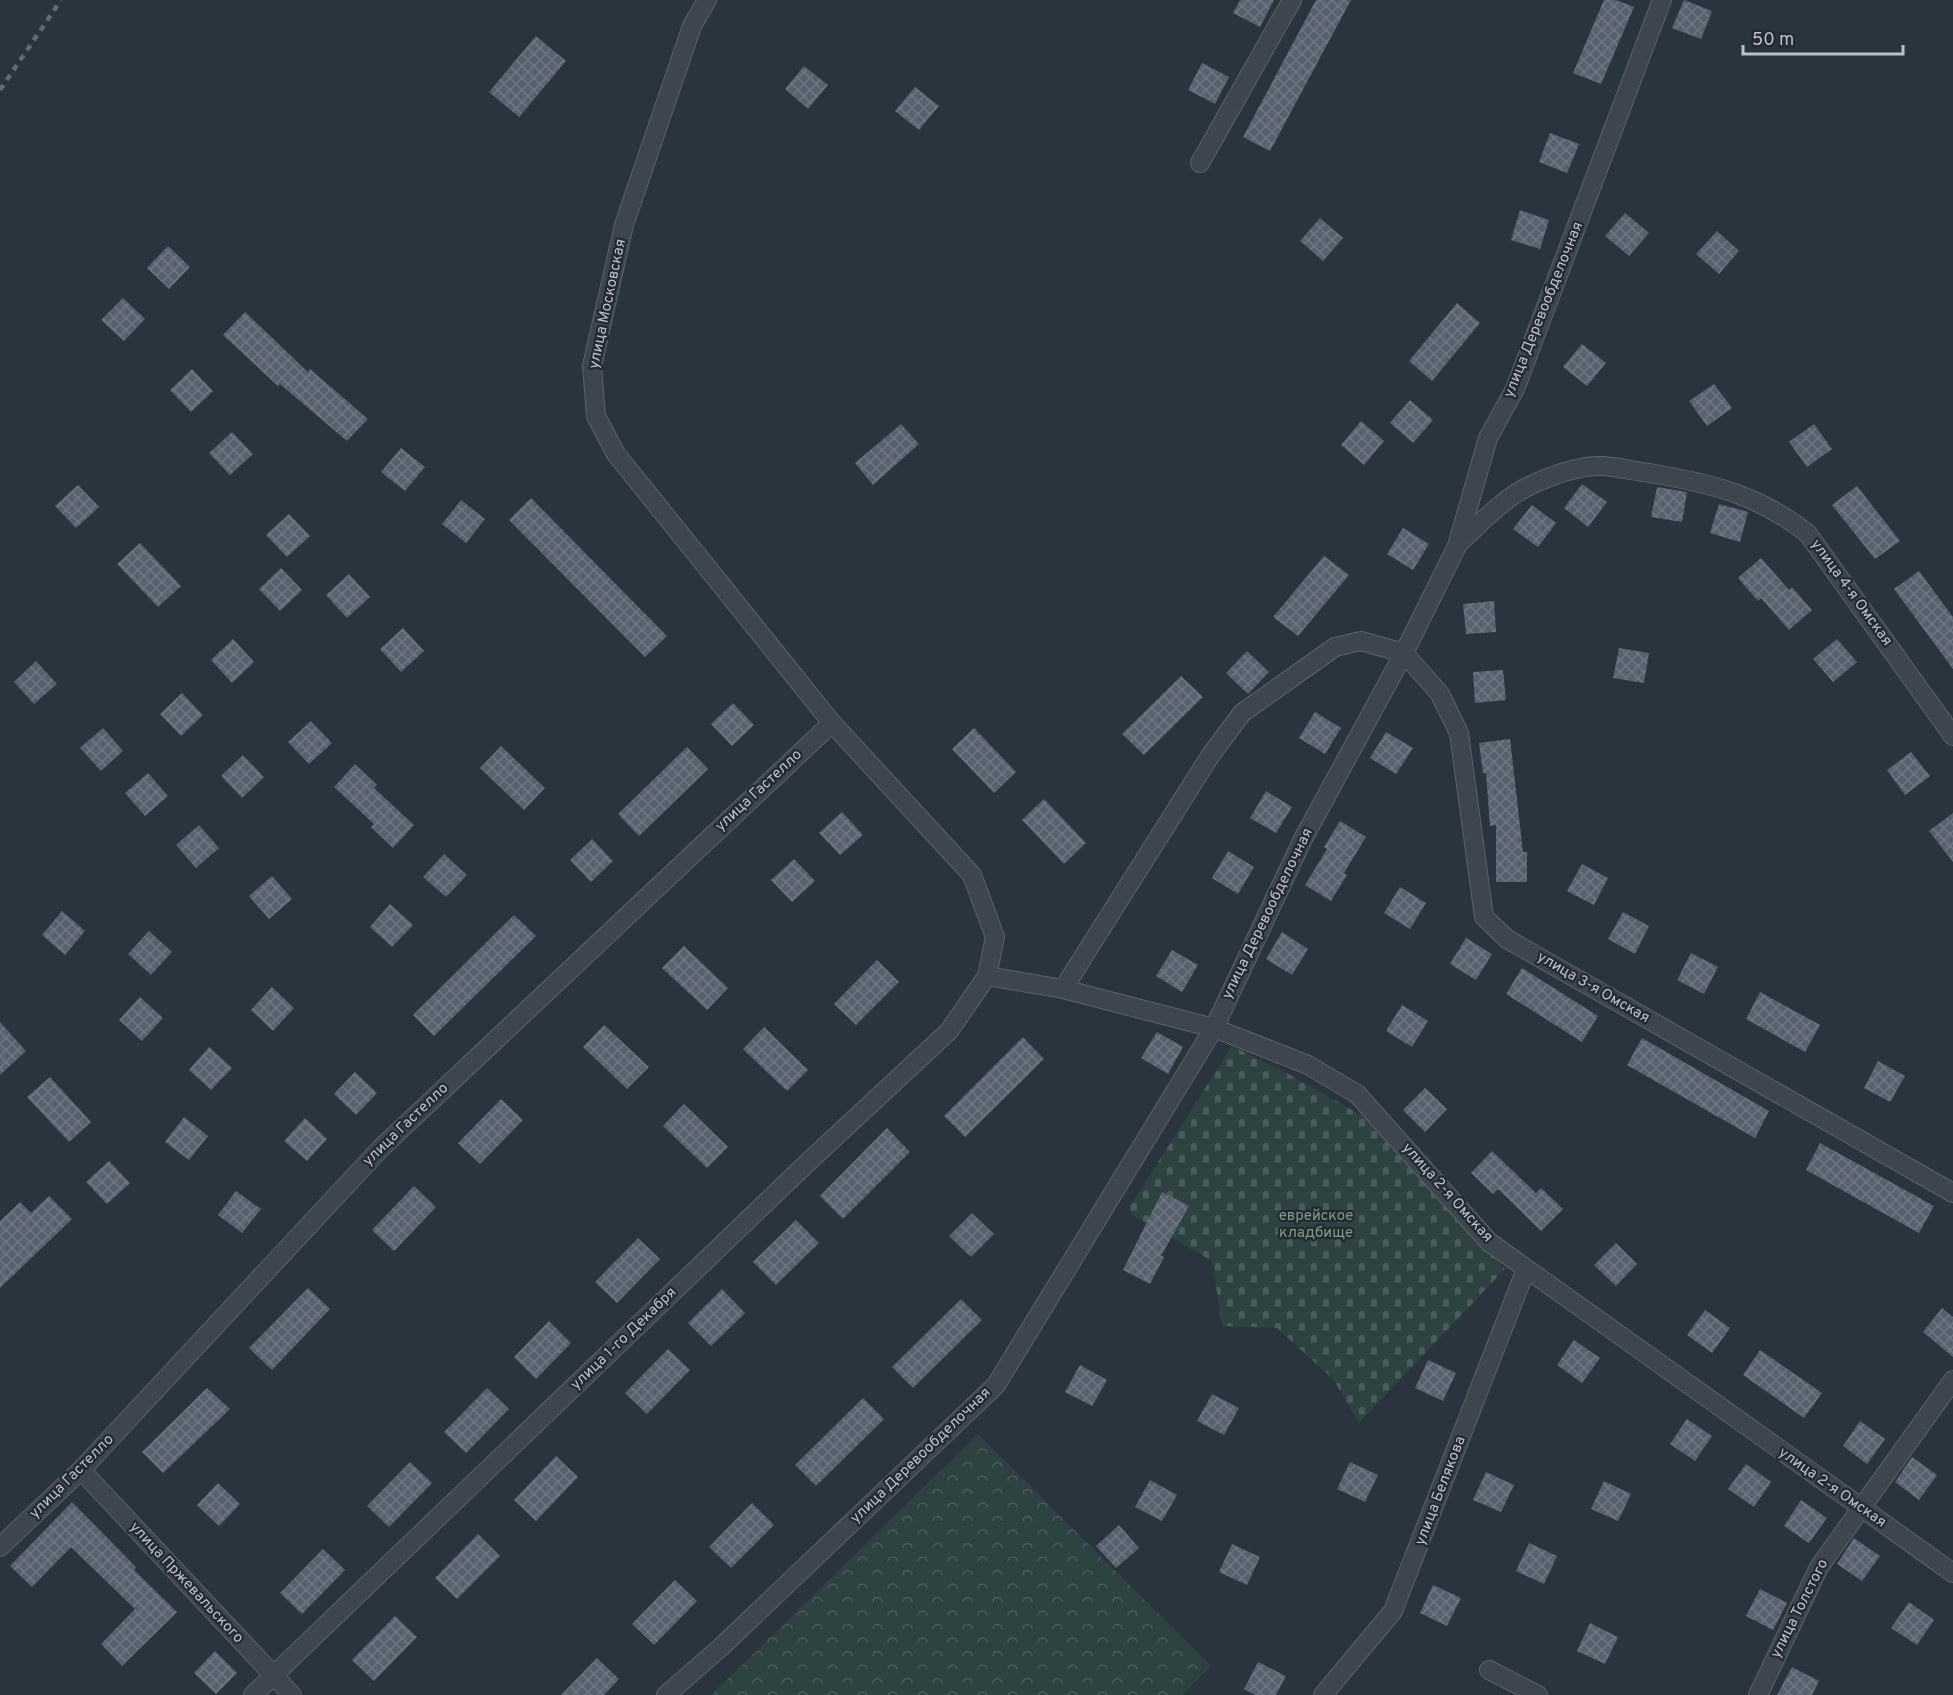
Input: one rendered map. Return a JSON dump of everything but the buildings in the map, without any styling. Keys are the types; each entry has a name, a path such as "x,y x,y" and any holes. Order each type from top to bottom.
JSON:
{"street":[{"name":"улица Московская","path":"707,0 692,26 624,225 592,366 596,416 616,454 832,723 972,875 995,937 987,976"},
{"path":"1200,163 1292,0"},
{"name":"улица Деревообделочная","path":"666,1695 720,1648 996,1385 1214,1028 1304,839 1404,653 1457,546 1488,438 1515,389 1662,0"},
{"name":"улица 4-я Омская","path":"1457,546 1500,505 1528,487 1561,474 1602,466 1683,478 1760,501 1787,517 1808,534 1953,736"},
{"path":"1062,989 1203,766 1242,713 1335,647 1361,641 1404,653"},
{"name":"улица 3-я Омская","path":"1404,653 1440,694 1459,733 1484,917 1494,929 1507,939 1953,1193"},
{"name":"улица Гастелло","path":"0,1547 81,1470 381,1148 832,723"},
{"name":"улица 2-я Омская","path":"987,976 1062,989 1214,1028 1308,1065 1357,1094 1489,1242 1953,1573"},
{"name":"улица 1-го Декабря","path":"253,1695 804,1166 949,1031 987,976"},
{"name":"улица Белякова","path":"1323,1695 1393,1611 1526,1269"},
{"name":"улица Толстого","path":"1758,1695 1819,1567 1953,1380"},
{"name":"улица Пржевальского","path":"81,1470 292,1695"},
{"path":"1489,1670 1538,1695"}],"green space":[{"name":"еврейское кладбище","path":"1232,1046 1287,1073 1366,1118 1505,1269 1359,1423 1333,1379 1277,1328 1222,1326 1212,1261 1131,1214 1129,1208"},
{"path":"978,1434 1211,1666 1182,1695 711,1695"}],"railway":[{"path":"0,90 61,0"}]}
